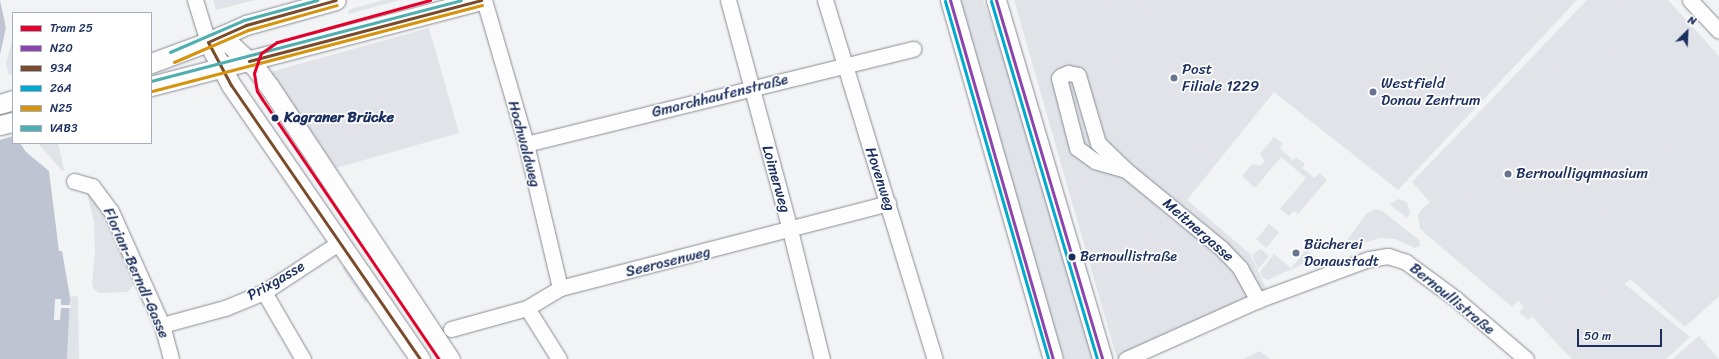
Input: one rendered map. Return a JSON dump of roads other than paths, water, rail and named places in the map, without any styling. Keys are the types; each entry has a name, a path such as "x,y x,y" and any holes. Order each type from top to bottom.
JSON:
{"main road":[{"path":"152,63 260,20 336,0"},
{"path":"152,86 483,0"},
{"path":"950,0 1053,359"},
{"path":"996,0 1102,359"},
{"path":"215,39 249,61 268,86 450,359"},
{"path":"215,39 221,68 420,359"},
{"path":"0,104 12,100"},
{"path":"0,125 12,122"}],"street":[{"name":"Hochwaldweg","path":"483,0 526,144 560,288"},
{"name":"Loimerweg","path":"728,0 790,230 822,359"},
{"name":"Hovenweg","path":"825,0 843,65 888,203 935,359"},
{"path":"1690,0 1719,31"},
{"path":"196,5 215,39"},
{"name":"Gmarchhaufenstraße","path":"526,144 843,65 914,49"},
{"name":"Meitnergasse","path":"1126,170 1095,161 1077,148 1059,78 1061,76 1068,73 1078,75 1098,143 1126,170 1221,248 1240,268 1258,300"},
{"name":"Florian-Berndl-Gasse","path":"74,181 92,186 111,211 162,326 171,359"},
{"name":"Seerosenweg","path":"451,329 527,308 560,288 790,230 888,203"},
{"name":"Prixgasse","path":"162,326 225,308 264,292 340,242"},
{"name":"Bernoullistraße","path":"1126,359 1258,300 1369,259 1388,256 1406,262 1456,299 1526,359"},
{"path":"264,292 303,359"},
{"path":"527,308 559,359"}],"tram line":[{"name":"25","path":"430,0 277,42 261,53 254,73 257,91 262,99 439,359"}],"place":[{"name":"Post Filiale 1229","path":"1174,78"},
{"name":"Westfield Donau Zentrum","path":"1373,92"},
{"name":"Kagraner Brücke","path":"275,118"},
{"name":"Bernoulligymnasium","path":"1508,174"},
{"name":"Bücherei Donaustadt","path":"1296,253"},
{"name":"Bernoullistraße","path":"1072,257"}]}
